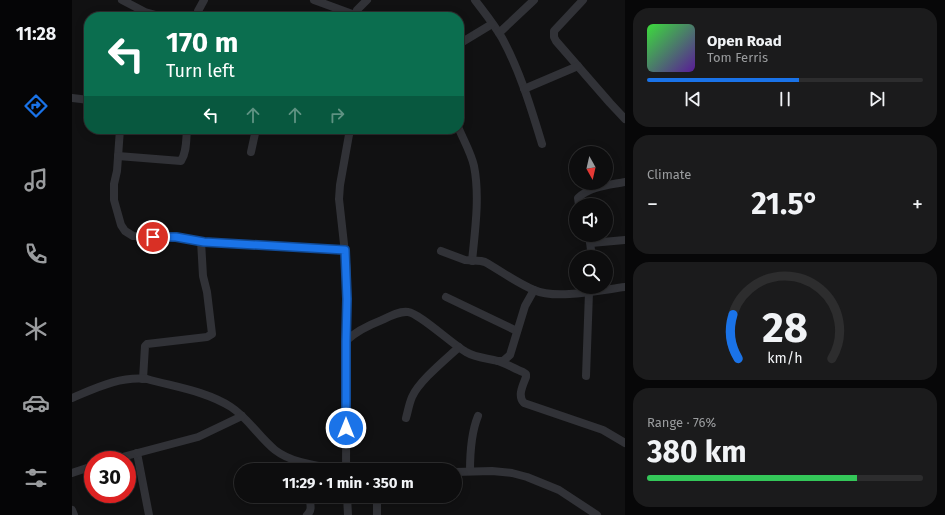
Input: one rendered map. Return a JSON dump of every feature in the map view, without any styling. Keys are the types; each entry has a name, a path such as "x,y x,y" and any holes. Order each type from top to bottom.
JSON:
{"street":[{"path":"122,0 145,12"},
{"path":"198,12 204,0"},
{"path":"314,0 344,12"},
{"path":"357,12 367,0"},
{"path":"475,0 499,33 510,54 524,89 542,144"},
{"path":"499,33 534,0"},
{"path":"583,0 554,31 554,37 625,119"},
{"path":"464,41 492,24"},
{"path":"524,89 578,66"},
{"path":"72,98 84,99"},
{"path":"120,134 114,192 120,225 125,231 133,236 176,237 201,241 345,250"},
{"path":"118,156 181,161 183,159 186,146 187,134"},
{"path":"251,152 255,134"},
{"path":"346,463 347,299 345,250 339,200 340,185 349,134"},
{"path":"461,134 474,166 477,211 472,261"},
{"path":"578,198 600,187 625,182"},
{"path":"613,240 625,240"},
{"path":"143,379 144,351 147,344 207,337 212,334 207,292 203,276 201,241"},
{"path":"441,251 465,260 485,262 534,290 546,293 569,294"},
{"path":"613,288 625,287"},
{"path":"498,362 503,361 510,355 525,306 534,290"},
{"path":"586,376 592,294"},
{"path":"446,297 517,330"},
{"path":"346,341 354,333 400,312 410,312 418,316 459,347 476,357 498,362 526,374 520,396 520,400 524,403 603,430 625,442"},
{"path":"406,418 411,398 414,393 422,383 459,347"},
{"path":"72,398 110,382 129,379 143,379 213,397 232,408 242,416 275,450 298,463"},
{"path":"149,515 137,453 198,437 242,416"},
{"path":"470,471 472,439 478,416"},
{"path":"72,473 84,469"},
{"path":"462,472 492,471 512,473 527,477 559,490 597,515"},
{"path":"307,515 310,513 310,503"},
{"path":"347,503 348,515"},
{"path":"377,503 377,515"},
{"path":"72,510 74,515"}],"route":[{"path":"153,237 176,237 204,242 345,250 347,272 346,428"}]}
